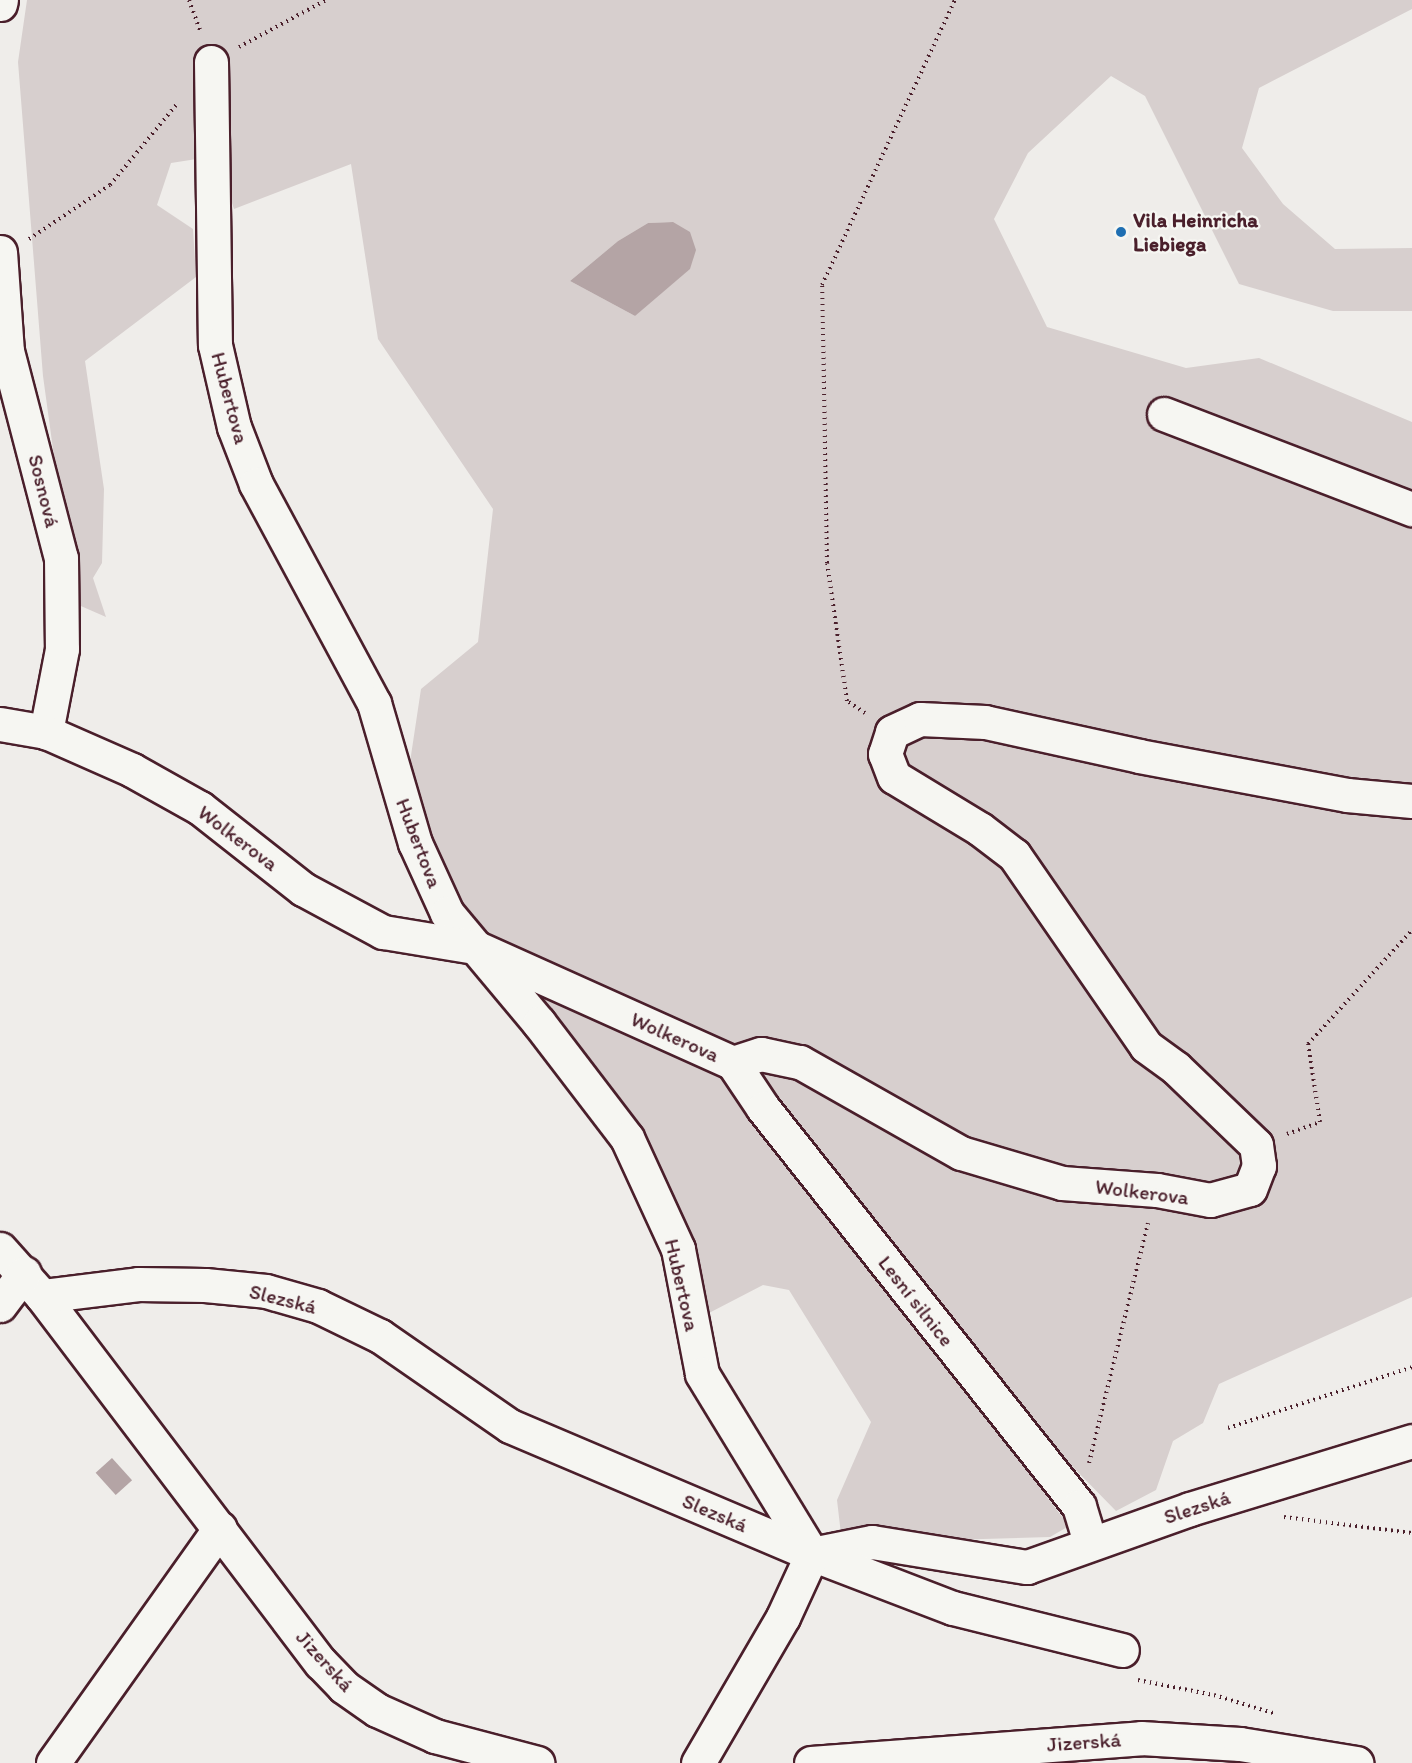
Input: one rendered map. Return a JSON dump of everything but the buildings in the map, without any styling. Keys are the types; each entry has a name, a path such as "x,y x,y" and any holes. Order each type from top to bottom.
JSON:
{"street":[{"name":"Hubertova","path":"212,62 215,345 234,427 256,484 374,703 415,843 447,913 539,1023 627,1138 678,1249 702,1374 812,1554"},
{"name":"Sosnová","path":"0,252 7,351 61,558 62,649 46,732"},
{"path":"1164,414 1412,509"},
{"path":"1256,1145 1176,1068 1146,1046 1014,855 980,830 894,777 885,754 892,732 920,719 985,722 1139,756 1347,795 1412,801"},
{"name":"Wolkerova","path":"0,724 46,732 132,770 200,808 303,889 383,933 475,947 733,1063 761,1054 800,1062 961,1153 1062,1183 1156,1190 1210,1200 1250,1189 1259,1166 1256,1145"},
{"name":"Lesní silnice","path":"733,1063 762,1108 1079,1506 1090,1543"},
{"name":"Jizerská","path":"0,1249 33,1285 321,1663 344,1687 377,1710 435,1736 496,1759 537,1763"},
{"path":"0,1305 33,1285"},
{"name":"Slezská","path":"33,1285 205,1285 266,1291 318,1306 380,1336 510,1426 812,1554 872,1542 1027,1567 1090,1543 1412,1441"},
{"path":"53,1763 220,1528"},
{"path":"698,1763 783,1617 812,1554 953,1608 1125,1664"},
{"name":"Jizerská","path":"811,1763 974,1757 1100,1739 1188,1738 1356,1763"}],"path":[{"path":"892,732 847,701 826,563 822,285 955,0"},
{"path":"0,257 110,184"},
{"path":"1256,1145 1320,1122 1308,1044 1412,930"},
{"path":"1079,1506 1156,1190"},
{"path":"1228,1428 1412,1366"},
{"path":"1278,1517 1412,1533"},
{"path":"1125,1664 1281,1718"}],"shaded area":[{"path":"27,0 1412,0 1412,9 1259,88 1242,148 1283,204 1335,249 1412,248 1412,311 1333,311 1239,284 1145,96 1111,76 1028,153 994,219 1047,327 1186,368 1259,358 1412,422 1412,1297 1219,1384 1203,1423 1173,1441 1156,1490 1116,1511 1020,1413 743,1057 477,935 447,884 407,782 421,689 478,642 493,509 378,339 351,164 234,209 216,156 171,163 157,205 193,229 196,277 85,361 104,489 102,563 93,578 106,617 74,603 43,376 18,62","holes":["673,222 635,316 570,281 618,241 648,223"]},
{"path":"673,222 690,232 696,250 690,269 635,316 570,281 618,241 648,223"},
{"path":"518,978 727,1071 1069,1526 1050,1537 842,1543 837,1500 871,1422 789,1290 763,1285 709,1313 693,1246"},
{"path":"112,1458 132,1480 116,1495 96,1473"}],"place":[{"name":"Vila Heinricha Liebiega","path":"1121,232"}]}
